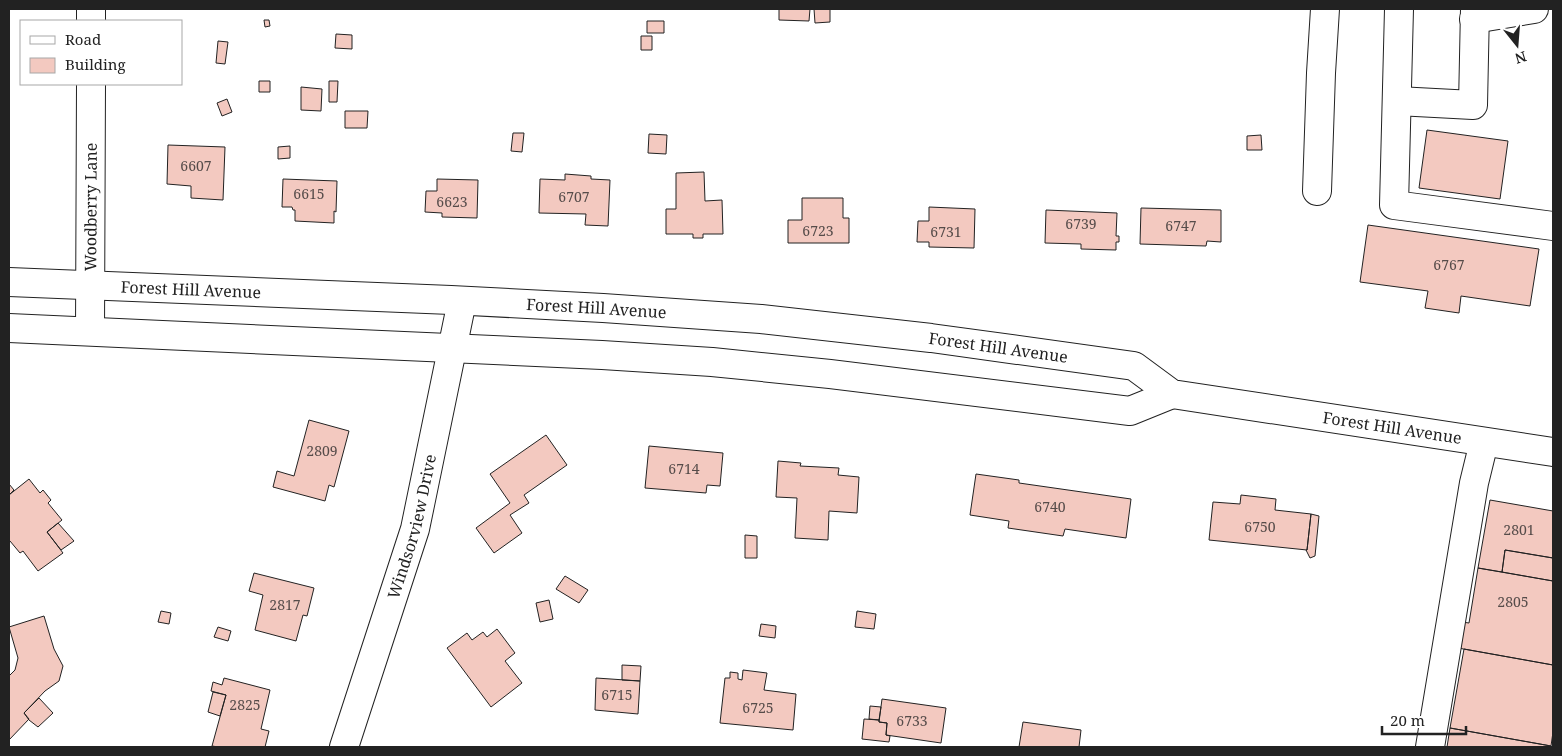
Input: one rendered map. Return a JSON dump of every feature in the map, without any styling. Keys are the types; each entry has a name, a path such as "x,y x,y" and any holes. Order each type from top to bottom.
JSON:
{"main road":[{"path":"1317,190 1325,9"},
{"path":"1400,9 1394,205 1553,226"},
{"path":"1397,101 1473,105 1474,14 1534,9"},
{"name":"Woodberry Lane","path":"90,331 91,85"},
{"name":"Forest Hill Avenue","path":"9,282 462,300 762,319 931,338 1134,366 1172,394 1553,452"},
{"name":"Windsorview Drive","path":"344,747 415,529 462,300"},
{"path":"9,328 602,355 712,362 830,374 1130,411 1172,394"},
{"path":"1430,747 1474,483 1484,442"}],"building":[{"path":"779,9 810,9 809,21 779,20"},
{"path":"814,9 830,9 830,22 815,23"},
{"path":"264,20 269,20 270,26 265,27"},
{"path":"647,21 664,21 664,33 647,33"},
{"path":"336,34 352,35 352,49 335,48"},
{"path":"641,36 652,36 652,50 641,50"},
{"path":"218,41 228,42 225,64 216,63"},
{"path":"259,81 270,81 270,92 259,92"},
{"path":"329,81 338,81 337,102 329,102"},
{"path":"301,87 322,89 321,111 301,110"},
{"path":"227,99 232,112 222,116 217,103"},
{"path":"345,111 368,111 367,128 345,128"},
{"path":"1427,130 1508,141 1500,199 1419,188"},
{"path":"513,133 524,133 522,152 511,151"},
{"path":"649,134 667,135 666,154 648,153"},
{"path":"1261,135 1262,150 1247,150 1247,136"},
{"path":"168,145 225,147 223,200 191,198 191,186 167,184"},
{"path":"290,146 290,158 278,159 278,147"},
{"path":"704,172 705,201 722,200 723,234 703,234 703,238 693,238 693,234 666,234 666,209 676,209 676,173"},
{"path":"565,174 591,176 591,179 610,180 608,226 585,225 586,214 539,213 540,179 565,180"},
{"path":"283,179 337,181 334,223 295,221 295,210 292,207 282,207"},
{"path":"437,179 478,180 477,218 442,217 442,213 425,212 426,191 437,191"},
{"path":"802,198 843,198 843,218 849,218 849,243 788,243 788,220 802,220"},
{"path":"929,207 975,209 974,248 929,247 929,242 917,242 918,221 929,221"},
{"path":"1141,208 1221,210 1221,242 1207,241 1206,246 1140,244"},
{"path":"1046,210 1117,213 1116,236 1119,236 1119,242 1116,242 1116,250 1081,249 1081,244 1045,243"},
{"path":"1368,225 1539,249 1530,306 1461,296 1459,313 1425,308 1428,291 1360,282"},
{"path":"309,420 349,431 334,487 329,485 325,501 273,487 277,471 294,476"},
{"path":"546,435 567,465 524,495 529,503 510,515 522,533 494,553 476,528 510,503 490,474"},
{"path":"649,446 723,453 720,486 707,485 706,493 645,488"},
{"path":"778,461 801,463 800,466 839,468 838,475 859,477 857,513 829,511 828,540 795,538 797,498 776,497"},
{"path":"976,474 1019,480 1019,483 1131,499 1126,538 1065,529 1063,536 1008,528 1009,521 970,515"},
{"path":"29,479 40,493 43,490 51,500 48,503 62,520 47,532 63,553 38,571 23,551 20,553 9,541 9,495"},
{"path":"9,484 14,490 9,495"},
{"path":"1241,495 1276,499 1275,510 1311,514 1307,550 1209,540 1213,502 1240,504"},
{"path":"1490,500 1553,511 1553,558 1505,550 1502,572 1478,568"},
{"path":"1311,514 1319,516 1315,556 1310,558 1306,550"},
{"path":"58,523 74,541 61,550 47,532"},
{"path":"745,535 757,536 757,558 745,558"},
{"path":"1505,550 1553,558 1553,581 1502,572"},
{"path":"1478,568 1553,581 1553,665 1458,648 1462,622 1469,623"},
{"path":"254,573 314,588 307,616 303,615 296,641 255,630 263,595 249,591"},
{"path":"565,576 588,590 579,603 556,589"},
{"path":"549,600 553,619 540,622 536,603"},
{"path":"161,611 171,613 169,624 158,622"},
{"path":"857,611 876,614 874,629 855,627"},
{"path":"44,616 54,649 63,666 59,681 45,691 24,713 29,719 9,740 9,676 15,670 18,658 9,627"},
{"path":"761,624 776,626 775,638 759,636"},
{"path":"218,627 231,631 228,641 214,637"},
{"path":"497,629 515,653 505,661 522,683 491,707 447,648 467,633 472,640 483,632 487,637"},
{"path":"1464,649 1553,665 1553,732 1551,746 1450,728"},
{"path":"622,665 641,666 640,681 622,680"},
{"path":"743,670 767,673 764,690 796,694 793,730 720,723 725,678 730,678 730,672 738,673 738,679 742,680"},
{"path":"224,678 270,690 261,729 269,731 265,747 212,746 226,695 211,691 213,682 222,685"},
{"path":"596,678 640,681 638,714 595,710"},
{"path":"213,692 226,695 220,716 208,712"},
{"path":"39,698 53,713 38,727 24,713"},
{"path":"882,699 946,708 941,743 886,735 887,723 879,722"},
{"path":"870,706 881,707 879,720 869,719"},
{"path":"864,719 879,720 879,722 887,723 886,735 890,736 889,742 862,739"},
{"path":"1023,722 1081,730 1079,747 1019,747"},
{"path":"1450,728 1551,746 1447,747"}]}
